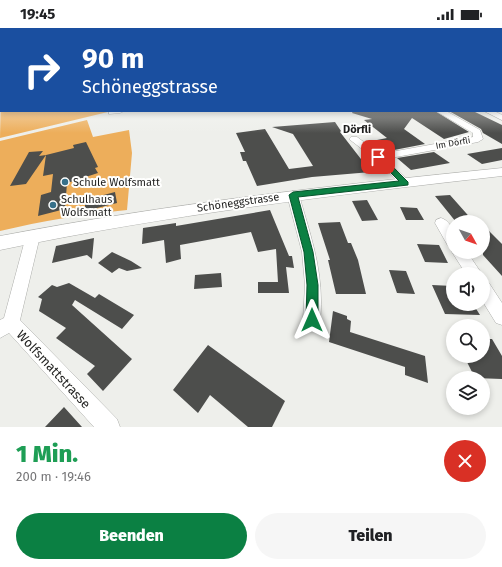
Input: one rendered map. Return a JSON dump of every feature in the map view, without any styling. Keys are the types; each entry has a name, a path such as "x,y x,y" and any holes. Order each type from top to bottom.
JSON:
{"street":[{"name":"Im Dörfli","path":"378,157 478,139 477,132 442,112"},
{"path":"490,112 502,118"},
{"path":"354,138 378,157 405,183"},
{"name":"Schöneggstrasse","path":"0,243 156,214 293,195 502,172"},
{"path":"293,195 308,252 312,285 312,320"},
{"path":"441,223 446,231"},
{"name":"Wolfsmattstrasse","path":"33,236 5,326 109,427"},
{"path":"490,299 502,317"}],"shaded area":[{"path":"1,112 108,112 0,138"},
{"name":"Schule Wolfsmatt","path":"87,120 93,137 129,130 132,153 127,210 63,218 0,231 0,141"}],"building":[{"path":"437,112 469,132 444,139 412,118 404,129 425,144 389,151 387,149 378,151 367,142 387,138 364,120 372,119 352,113"},
{"path":"451,112 475,112 502,125 502,144 483,133 481,129"},
{"path":"335,122 341,131 340,132 371,172 312,177 257,186 246,161 243,161 240,152 245,152 236,133 265,129 289,169 313,166 293,134 272,127"},
{"path":"86,142 98,167 95,168 98,173 67,183 65,209 38,216 41,195 51,192 53,174 43,176 46,155 74,148 73,145"},
{"path":"502,148 502,160 482,164 467,154"},
{"path":"43,151 39,156 46,155 26,184 10,186 29,152"},
{"path":"434,152 450,163 411,170 397,158"},
{"path":"115,192 117,203 85,211 85,200"},
{"path":"450,195 468,215 450,215 435,196"},
{"path":"367,200 378,220 362,221 352,201"},
{"path":"400,207 417,208 424,220 406,220"},
{"path":"270,210 289,256 292,256 294,268 286,267 289,293 258,293 258,282 278,282 276,249 258,252 251,232 180,245 181,259 166,263 164,240 142,244 143,228 176,223 176,226"},
{"path":"340,222 348,243 351,243 358,260 366,294 336,294 328,260 330,260 318,223"},
{"path":"490,232 502,244 502,276 487,259 490,259"},
{"path":"94,238 92,259 87,255 52,263 56,246"},
{"path":"417,244 439,245 448,263 425,262"},
{"path":"112,252 142,268 127,271 119,268 112,273 98,263"},
{"path":"389,270 406,271 415,294 397,293"},
{"path":"221,273 222,287 194,289 195,275"},
{"path":"69,283 95,298 99,294 134,315 122,329 75,300 72,305 132,359 103,391 87,374 95,366 56,338 66,328 39,311 42,299 38,297 52,285 57,287"},
{"path":"432,285 446,286 446,311 477,311 480,315 445,314"},
{"path":"333,311 347,316 347,319 351,321 350,332 425,356 428,383 405,375 405,367 329,342"},
{"path":"490,339 492,339 502,356 502,379 490,379 490,371 472,371 468,363 490,363"},
{"path":"208,345 285,401 272,427 248,427 210,395 198,413 173,390"},
{"path":"64,407 82,427 45,427"}],"place":[{"name":"Schule Wolfsmatt","path":"65,182"},
{"name":"Schulhaus Wolfsmatt","path":"53,205"}],"district":[{"name":"Dörfli","path":"357,129"}],"route":[{"path":"312,320 312,285 308,252 293,195 405,183 378,157"}]}
